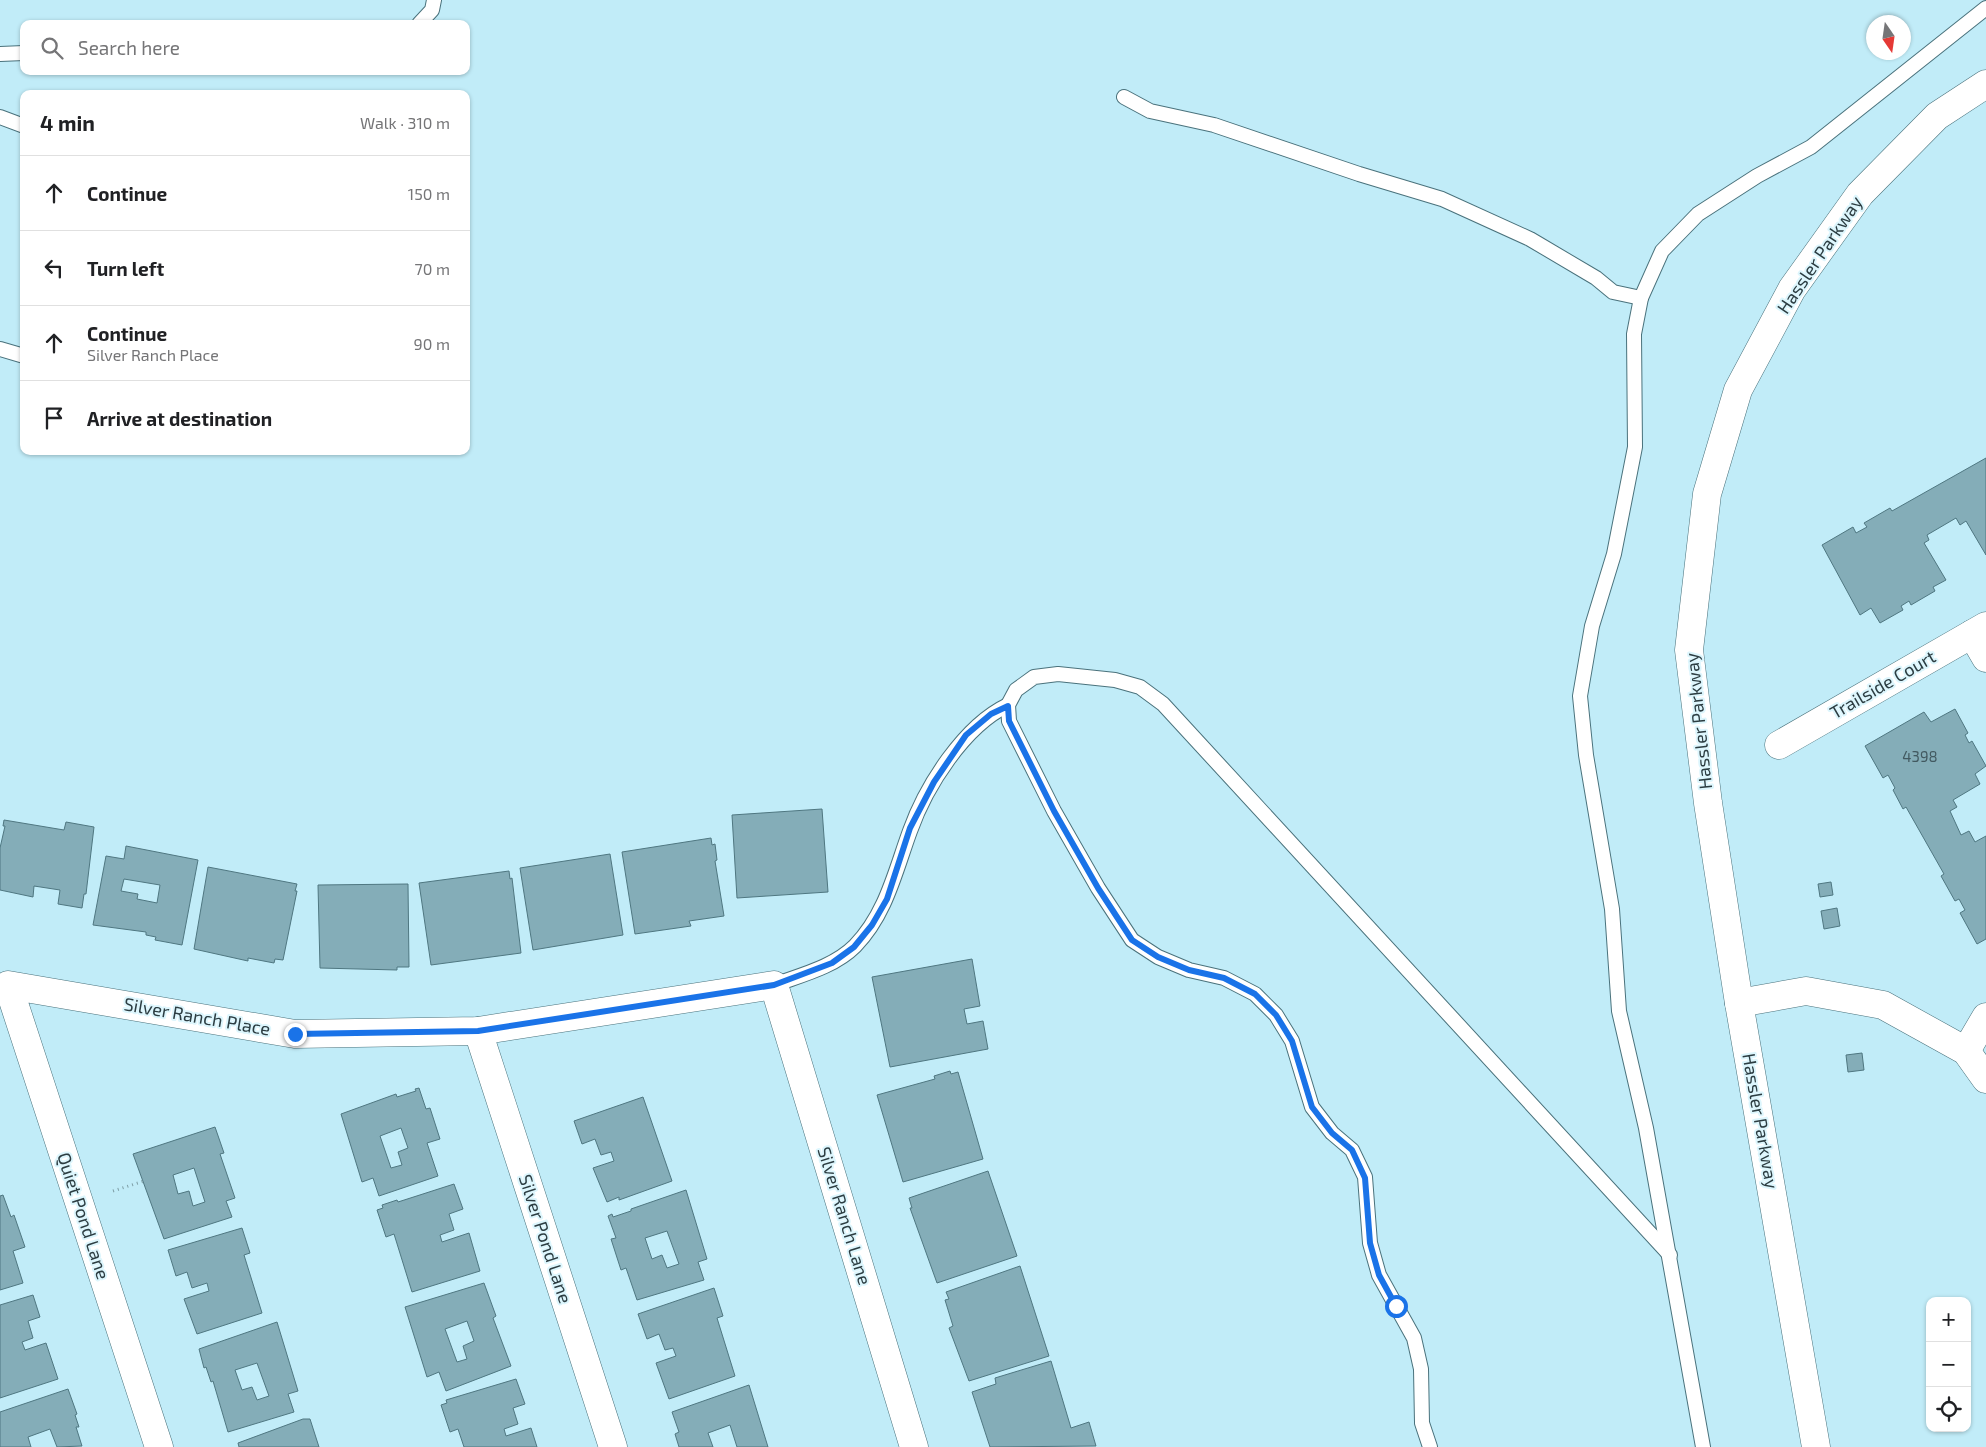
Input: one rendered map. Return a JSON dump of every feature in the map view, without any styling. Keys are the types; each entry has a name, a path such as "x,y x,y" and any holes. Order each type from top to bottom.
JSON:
{"street":[{"name":"Hassler Parkway","path":"1816,1447 1739,1004 1708,803 1689,650 1707,494 1738,390 1792,289 1860,194 1937,116 1986,84"},
{"path":"1979,630 1986,658"},
{"name":"Trailside Court","path":"1779,745 1979,630"},
{"name":"Silver Ranch Place","path":"4,981 295,1034 478,1031 774,985"},
{"name":"Quiet Pond Lane","path":"4,981 159,1447"},
{"name":"Silver Ranch Lane","path":"774,985 914,1447"},
{"path":"1739,1004 1806,992 1883,1005 1966,1051 1986,1079"},
{"path":"1966,1051 1986,1017"},
{"name":"Silver Pond Lane","path":"478,1031 613,1447"}],"lane":[{"path":"425,20 432,10 434,0"},
{"path":"1703,1447 1646,1128 1619,1011 1612,909 1586,755 1580,696 1592,626 1614,554 1635,447 1634,334 1641,298 1662,251 1698,214 1758,176 1811,147 1986,8"},
{"path":"0,54 20,53"},
{"path":"1124,97 1150,110 1214,125 1350,171 1442,199 1530,239 1596,278 1613,292 1641,298"},
{"path":"0,117 20,124"},
{"path":"0,349 20,355"},
{"path":"1430,1447 1422,1423 1421,1369 1414,1338 1379,1275 1370,1243 1365,1178 1352,1150 1332,1133 1312,1107 1292,1041 1276,1015 1255,994 1224,978 1189,970 1158,957 1132,940 1098,888 1054,811 1009,721 1008,706 1016,690 1034,677 1058,674 1115,680 1140,687 1162,704 1670,1255"},
{"path":"774,985 832,963 854,947 872,925 887,899 910,828 934,782 966,735 991,714 1008,706"}],"path":[{"path":"113,1191 144,1181"}],"building":[{"path":"1986,458 1986,555 1966,521 1960,525 1956,518 1927,535 1929,540 1924,543 1946,580 1933,587 1935,591 1911,605 1909,601 1901,606 1903,610 1880,623 1871,608 1860,615 1822,545 1853,527 1856,533 1867,527 1864,523 1890,508 1892,511"},
{"path":"1955,709 1968,733 1965,735 1969,743 1972,741 1986,766 1975,774 1980,784 1953,800 1957,807 1950,811 1961,835 1969,831 1975,842 1986,836 1986,939 1977,944 1960,913 1965,910 1959,899 1955,901 1941,876 1944,874 1906,807 1903,809 1888,775 1883,778 1865,746 1924,712 1931,722"},
{"path":"822,809 828,892 737,898 732,815"},
{"path":"4,820 64,830 66,822 94,827 86,894 84,894 82,908 58,904 60,890 34,886 33,897 0,890 0,848 5,826 3,826"},
{"path":"711,838 712,845 715,844 717,860 715,861 724,916 689,921 691,926 635,934 622,852"},
{"path":"126,846 198,860 182,945 155,940 156,937 146,935 146,932 93,925 106,856 124,859","holes":["124,879 160,885 157,903 137,899 138,894 121,891"]},
{"path":"610,854 623,935 533,950 520,868"},
{"path":"208,867 297,884 283,960 275,959 274,963 248,958 248,961 194,949"},
{"path":"509,871 510,879 512,878 521,953 431,965 419,883"},
{"path":"1831,882 1833,895 1820,897 1818,884"},
{"path":"408,884 409,967 397,967 397,970 320,968 318,885"},
{"path":"1837,908 1840,926 1824,929 1821,911"},
{"path":"972,959 980,1006 964,1009 967,1024 983,1021 988,1049 890,1067 872,977"},
{"path":"1862,1053 1864,1070 1848,1072 1846,1055"},
{"path":"950,1071 951,1074 958,1072 983,1159 903,1182 877,1095 935,1079 934,1076"},
{"path":"419,1088 426,1109 430,1108 440,1139 427,1143 438,1176 379,1196 373,1178 362,1182 341,1114 396,1094 397,1097 416,1091 415,1089","holes":["401,1128 408,1148 398,1152 402,1165 391,1168 380,1136"]},
{"path":"643,1097 672,1181 619,1200 619,1197 607,1202 593,1168 614,1161 611,1152 601,1155 595,1139 582,1144 574,1121"},
{"path":"215,1127 224,1153 220,1154 235,1198 226,1201 232,1217 164,1239 133,1154","holes":["194,1168 205,1202 193,1206 189,1191 178,1194 173,1175"]},
{"path":"988,1171 1017,1256 937,1283 910,1208 912,1208 909,1198"},
{"path":"454,1184 463,1209 449,1214 454,1230 440,1235 442,1242 469,1233 480,1271 412,1292 394,1234 386,1237 377,1210 383,1208 382,1205 397,1200 398,1202"},
{"path":"686,1190 707,1259 698,1262 704,1280 637,1300 626,1268 621,1270 611,1239 616,1238 608,1216 612,1214 613,1217 631,1211 631,1209","holes":["667,1231 679,1264 667,1268 662,1255 652,1259 645,1238"]},
{"path":"3,1195 11,1217 14,1215 25,1247 13,1251 23,1283 0,1290 0,1196"},
{"path":"242,1228 250,1253 244,1255 262,1313 197,1334 184,1299 209,1291 207,1283 192,1288 187,1272 176,1276 168,1250"},
{"path":"1020,1266 1049,1356 969,1381 949,1328 953,1326 945,1300 949,1299 946,1292"},
{"path":"484,1283 496,1316 493,1318 511,1366 446,1391 439,1372 427,1377 405,1307","holes":["467,1321 474,1341 463,1346 467,1359 457,1362 445,1329"]},
{"path":"714,1288 723,1316 717,1318 735,1376 669,1399 656,1363 676,1356 673,1348 665,1350 659,1334 647,1339 638,1314"},
{"path":"33,1295 40,1317 28,1321 33,1338 22,1342 25,1350 46,1343 58,1379 0,1398 0,1305"},
{"path":"277,1322 298,1391 288,1394 294,1412 228,1432 213,1381 211,1382 206,1367 204,1368 199,1349","holes":["257,1363 269,1396 257,1400 252,1387 242,1390 235,1370"]},
{"path":"1051,1361 1071,1428 1089,1422 1096,1446 990,1447 972,1392 996,1384 995,1378"},
{"path":"516,1379 525,1404 513,1408 518,1424 504,1429 506,1436 531,1428 537,1447 464,1447 458,1429 450,1432 441,1405 447,1403 446,1400"},
{"path":"749,1385 768,1447 737,1447 730,1425 708,1433 713,1447 679,1447 675,1434 679,1432 672,1412"},
{"path":"68,1389 77,1414 75,1415 79,1427 76,1427 82,1446 57,1447 50,1429 28,1437 31,1447 0,1447 0,1412"},
{"path":"303,1419 310,1419 319,1447 239,1447 238,1443"}],"route":[{"path":"295,1034 478,1031 774,985 832,963 854,947 872,925 887,899 910,828 934,782 966,735 991,714 1008,706 1009,721 1054,811 1098,888 1132,940 1158,957 1189,970 1224,978 1255,994 1276,1015 1292,1041 1312,1107 1332,1133 1352,1150 1365,1178 1370,1243 1379,1275 1396,1306"}]}
